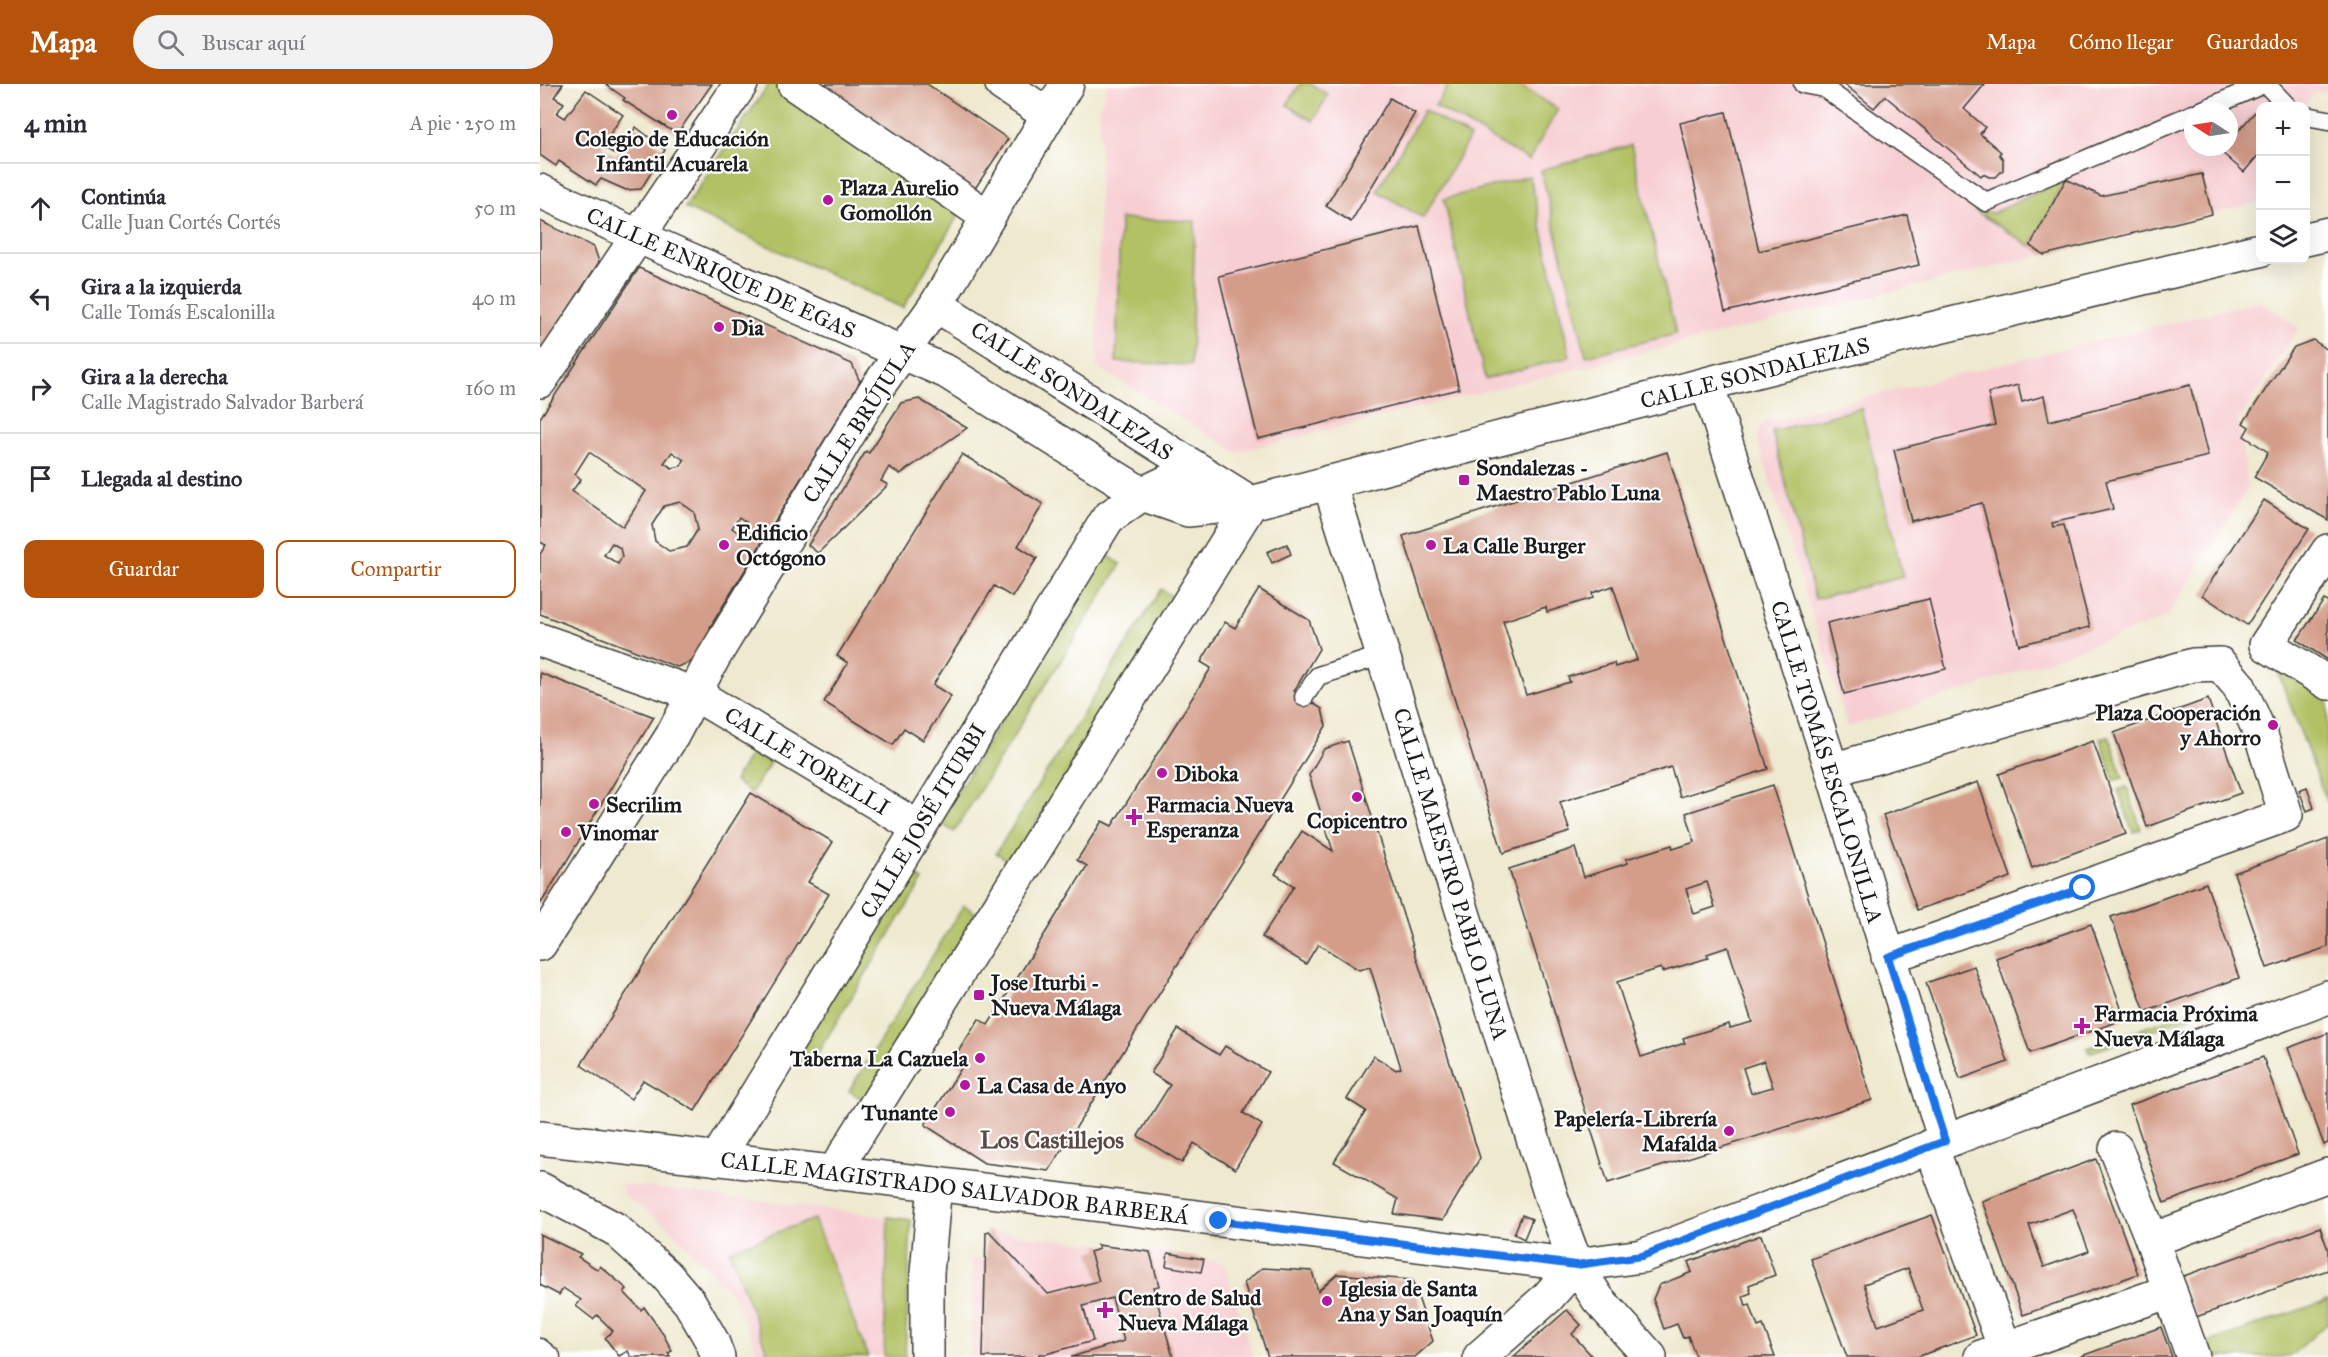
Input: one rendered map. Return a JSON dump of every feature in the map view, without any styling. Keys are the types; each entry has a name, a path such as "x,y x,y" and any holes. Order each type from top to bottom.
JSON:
{"street":[{"path":"540,381 741,84"},
{"path":"794,84 988,217"},
{"path":"1002,84 1048,115"},
{"name":"CALLE BRÚJULA","path":"540,944 672,736 712,660 874,392 936,305 1067,84"},
{"name":"CALLE ENRIQUE DE EGAS","path":"540,191 902,353"},
{"path":"2310,238 2328,234"},
{"name":"CALLE SONDALEZAS","path":"902,353 947,372 1142,494 1188,510 1251,503 1707,384 2256,251"},
{"name":"CALLE SONDALEZAS","path":"936,305 1251,503"},
{"name":"CALLE TOMÁS ESCALONILLA","path":"1707,384 1832,770 1888,957 1998,1354"},
{"name":"CALLE SONDALEZAS","path":"1142,494 1169,481 1208,477"},
{"name":"CALLE MAESTRO PABLO LUNA","path":"1329,482 1551,1196 1576,1265 1638,1353"},
{"name":"CALLE JOSÉ ITURBI","path":"717,1159 1108,518 1142,494"},
{"path":"834,1172 1251,503"},
{"path":"2324,565 2266,645 2328,683"},
{"name":"CALLE TORELLI","path":"540,640 694,694 919,828"},
{"path":"1832,770 2193,665 2220,664 2239,686 2261,735 2286,815 1888,957"},
{"name":"CALLE MAGISTRADO SALVADOR BARBERÁ","path":"540,1138 935,1184 1576,1265 1642,1256 2328,997"},
{"path":"2116,1149 2152,1240 2193,1357"},
{"path":"2152,1240 2328,1175"},
{"path":"927,1357 927,1272 935,1184"},
{"path":"540,1189 615,1229 666,1275 690,1303 712,1341 718,1357"},
{"path":"1480,1357 1547,1298 1576,1265"},
{"path":"1998,1354 2170,1291"}],"lane":[{"path":"1803,84 1824,88 1986,202 2184,118"},
{"path":"2222,102 2264,84 2283,102"},
{"path":"2310,118 2328,120"},
{"path":"1304,697 1318,676 1383,655"},
{"path":"540,1348 551,1357"}],"shaded area":[{"path":"1107,84 2328,84 2328,91 2316,93 2307,102 2256,102 2256,203 1236,452 1097,367 1100,108"},
{"path":"2260,301 2299,328 2238,421 2248,486 2244,495 2166,618 1974,687 1848,727 1757,440 1760,427 1765,422"},
{"path":"621,1184 888,1217 884,1357 760,1357 733,1296 671,1229 625,1196"},
{"name":"Centro de Salud Nueva Málaga","path":"989,1231 1168,1253 1224,1263 1253,1357 971,1357 972,1259 986,1260"}],"green space":[{"name":"Plaza Aurelio Gomollón","path":"769,84 778,84 962,209 903,308 685,208"},
{"path":"1300,84 1311,84 1328,95 1313,121 1287,105"},
{"path":"1449,84 1517,84 1558,109 1529,160 1435,106"},
{"path":"1424,110 1470,137 1423,218 1377,191"},
{"path":"1631,145 1676,334 1586,356 1541,170"},
{"path":"1530,176 1570,357 1485,379 1444,199"},
{"path":"2066,179 2030,246 1974,210 1993,213"},
{"path":"1120,219 1195,221 1191,365 1116,362"},
{"path":"1861,408 1903,577 1815,599 1772,431"},
{"path":"1105,554 1121,564 954,832 939,822"},
{"path":"1161,589 1176,599 1011,863 996,853"},
{"path":"2279,668 2328,698 2327,802 2279,675"},
{"path":"2109,736 2123,778 2114,780 2100,738"},
{"path":"756,754 770,763 751,793 734,781 749,756"},
{"path":"2127,787 2141,829 2133,832 2118,790"},
{"path":"909,871 923,880 809,1067 794,1057"},
{"path":"964,905 979,915 864,1100 849,1091"},
{"path":"2189,1012 2191,1017 2089,1053 2087,1048"},
{"path":"888,1217 911,1220 905,1357 884,1357"},
{"path":"814,1219 868,1357 769,1357 729,1250"},
{"path":"2328,1300 2328,1323 2289,1357 2211,1357 2206,1343"}],"building":[{"path":"563,84 554,97 564,103 557,113 565,118 586,90 623,115 602,146 616,155 636,127 665,150 641,189 626,190 601,179 596,185 559,161 556,166 540,155 540,85"},
{"path":"605,84 712,84 677,134 623,100 625,98"},
{"path":"812,84 927,84 1008,139 972,193"},
{"path":"1844,84 1985,84 1964,109 1985,127 1980,134 2001,152 1999,154 2003,159 2003,170 1996,177 1983,174 1981,176 1885,96 1874,108"},
{"path":"1390,98 1415,113 1351,222 1326,206"},
{"path":"1726,112 1759,251 1907,215 1919,265 1725,312 1680,123"},
{"path":"2255,112 2256,158 2244,172 2226,156 2238,156 2238,131"},
{"path":"2202,174 2212,214 2044,255 2030,246 2066,179 2101,196"},
{"path":"540,221 594,247 599,262 540,352"},
{"path":"1419,226 1459,389 1258,439 1219,276"},
{"path":"639,268 852,364 860,382 710,627 715,631 696,660 677,667 540,614 540,554 546,545 540,542 540,418","holes":["589,452 646,491 623,527 572,491 581,479 575,474","672,452 684,460 681,466 672,468 664,463","680,502 694,512 698,529 687,547 669,551 655,541 652,525 664,506","739,517 747,523 740,534 732,528","612,543 620,548 622,557 618,564 604,555"]},
{"path":"2313,340 2328,350 2328,520 2254,477 2268,452 2244,436 2249,427 2243,423 2294,347"},
{"path":"2018,385 2022,402 2044,396 2049,421 2190,385 2208,456 2106,481 2113,509 2052,523 2053,527 2064,525 2090,627 2019,645 1982,503 1911,521 1894,450 1995,425 1988,393"},
{"path":"919,399 967,428 900,474 889,467 881,481 888,485 818,553 808,545 866,451 869,453 901,403"},
{"path":"1667,452 1768,769 1680,797 1671,767 1560,802 1570,832 1503,853 1403,536","holes":["1613,586 1637,660 1615,667 1614,663 1568,677 1570,682 1526,695 1503,621 1546,607 1547,612 1593,598 1592,593"]},
{"path":"962,454 1043,504 1018,546 1037,558 1012,597 994,586 933,685 951,696 923,740 904,728 893,745 824,702 848,663 837,656"},
{"path":"2264,500 2309,529 2247,625 2202,595"},
{"path":"1287,544 1291,554 1272,563 1267,552"},
{"path":"1259,589 1309,620 1319,649 1294,691 1322,709 1326,726 1049,1171 984,1163 925,1125 962,1067 952,1061 979,1019 988,1025 1087,866 1077,860 1102,821 1112,826 1211,668 1201,662 1225,622 1235,628"},
{"path":"1929,599 1946,669 1844,694 1827,623"},
{"path":"2324,600 2328,602 2328,660 2297,640"},
{"path":"540,673 654,717 540,905"},
{"path":"2208,699 2241,793 2147,827 2114,733"},
{"path":"1348,741 1480,1158 1443,1220 1394,1214 1398,1199 1334,1162 1366,1111 1347,1099 1374,1056 1396,1070 1401,1068 1370,967 1359,970 1318,944 1306,964 1262,937 1294,886 1275,874 1302,831 1333,851 1309,775 1324,749"},
{"path":"2093,741 2126,834 2032,868 1999,774"},
{"path":"1978,782 2011,877 1917,910 1883,815"},
{"path":"1773,785 1872,1100 1608,1183 1509,869 1575,848 1584,877 1628,863 1626,859 1672,845 1673,849 1695,842 1686,813","holes":["1707,882 1715,907 1694,914 1686,889","1728,947 1752,1022 1730,1028 1729,1024 1683,1038 1685,1043 1641,1057 1617,982 1661,968 1662,972 1708,958 1707,954","1764,1061 1773,1087 1751,1093 1743,1068"]},
{"path":"2307,787 2314,808 2307,811 2299,790"},
{"path":"751,793 833,842 808,882 829,894 695,1111 643,1080 631,1099 581,1065"},
{"path":"2328,839 2328,947 2267,968 2234,873"},
{"path":"2206,883 2239,978 2145,1012 2111,917"},
{"path":"2091,924 2125,1019 2030,1053 1996,958"},
{"path":"1974,966 2008,1062 1960,1079 1926,983"},
{"path":"1178,1029 1219,1055 1225,1046 1268,1072 1243,1113 1262,1125 1235,1169 1194,1143 1182,1163 1138,1136 1170,1085 1151,1073"},
{"path":"2328,1033 2328,1143 2324,1145 2288,1048"},
{"path":"2263,1057 2298,1154 2164,1203 2130,1105"},
{"path":"2096,1159 2138,1274 2023,1315 1982,1201","holes":["2073,1209 2089,1251 2044,1267 2029,1225"]},
{"path":"1522,1215 1532,1219 1524,1239 1514,1234"},
{"path":"1932,1215 1976,1335 1917,1357 1847,1357 1811,1259","holes":["1908,1268 1923,1310 1878,1326 1864,1284"]},
{"path":"2320,1227 2328,1250 2328,1270 2196,1317 2181,1277"},
{"path":"989,1231 1048,1294 1099,1281 1090,1252 1099,1249 1097,1245 1150,1252 1159,1286 1153,1287 1173,1357 1071,1357 1124,1341 1112,1298 1083,1306 1093,1341 1039,1354 1039,1357 983,1357 986,1232"},
{"path":"540,1234 581,1254 578,1257 598,1270 600,1266 627,1289 624,1292 641,1310 644,1307 663,1334 672,1351 668,1353 670,1357 631,1357 628,1351 619,1356 605,1338 613,1331 597,1315 593,1319 576,1306 581,1300 563,1288 559,1295 540,1285"},
{"path":"1761,1235 1775,1275 1749,1285 1751,1293 1743,1296 1746,1306 1750,1305 1758,1327 1763,1325 1775,1357 1696,1357 1688,1336 1683,1338 1677,1324 1664,1329 1653,1299 1659,1285 1692,1272 1688,1262"},
{"path":"1168,1253 1204,1259 1201,1272 1166,1266"},
{"name":"Iglesia de Santa Ana y San Joaquín","path":"1262,1268 1312,1271 1318,1291 1337,1274 1412,1280 1433,1341 1415,1357 1268,1357 1244,1283"},
{"path":"1567,1310 1581,1325 1572,1334 1591,1355 1589,1357 1513,1357"},
{"path":"2161,1327 2172,1357 2079,1357"}],"place":[{"name":"Colegio de Educación Infantil Acuarela","path":"672,115"},
{"name":"Plaza Aurelio Gomollón","path":"828,200"},
{"name":"Dia","path":"719,327"},
{"name":"Sondalezas - Maestro Pablo Luna","path":"1464,480"},
{"name":"Edificio Octógono","path":"724,545"},
{"name":"La Calle Burger","path":"1431,545"},
{"name":"Plaza Cooperación y Ahorro","path":"2273,725"},
{"name":"Diboka","path":"1162,773"},
{"name":"Copicentro","path":"1357,797"},
{"name":"Secrilim","path":"594,804"},
{"name":"Farmacia Nueva Esperanza","path":"1134,817"},
{"name":"Vinomar","path":"566,832"},
{"name":"Jose Iturbi - Nueva Málaga","path":"979,995"},
{"name":"Farmacia Próxima Nueva Málaga","path":"2082,1026"},
{"name":"Taberna La Cazuela","path":"980,1058"},
{"name":"La Casa de Anyo","path":"965,1085"},
{"name":"Tunante","path":"950,1112"},
{"name":"Papelería-Librería Mafalda","path":"1729,1131"},
{"name":"Iglesia de Santa Ana y San Joaquín","path":"1327,1301"},
{"name":"Centro de Salud Nueva Málaga","path":"1105,1310"}],"district":[{"name":"Los Castillejos","path":"1052,1140"}],"route":[{"path":"1219,1221 1576,1265 1642,1256 1945,1141 1888,957 2083,888"}]}
